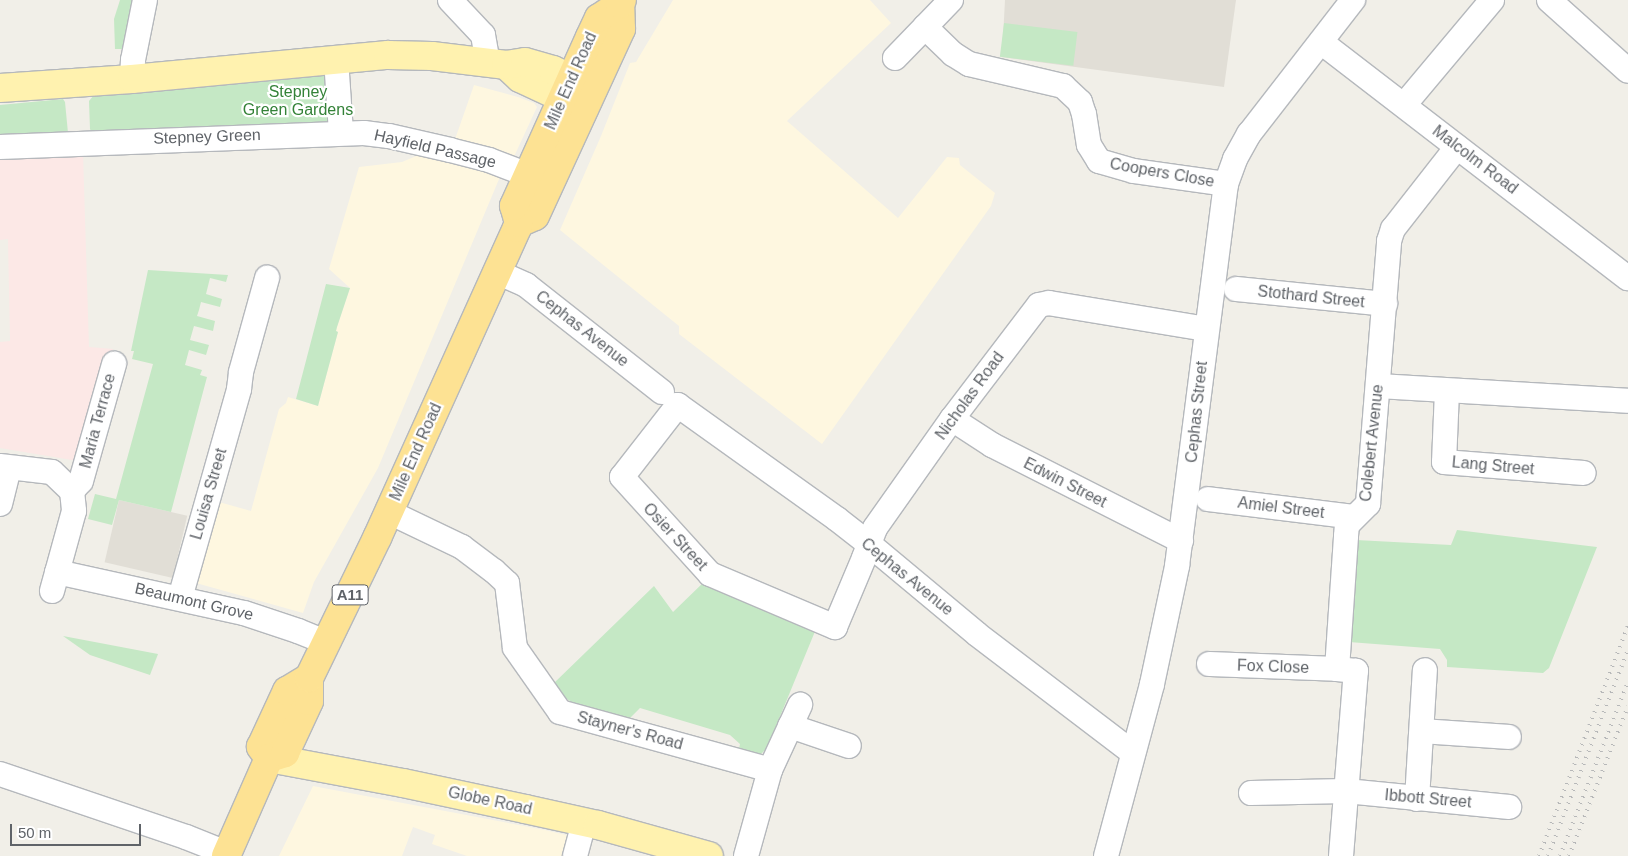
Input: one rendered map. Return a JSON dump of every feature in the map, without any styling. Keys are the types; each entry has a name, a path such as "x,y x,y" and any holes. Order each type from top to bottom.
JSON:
{"highway":[{"name":"Mile End Road","path":"268,758 260,747 287,691 309,678 327,643 389,512 519,223 514,206 528,175 621,29 621,2"},
{"name":"Mile End Road","path":"519,223 535,216 578,94"},
{"path":"223,855 268,758"}],"main road":[{"path":"0,88 132,79 388,55 432,56 497,64 520,78 578,94"},
{"name":"Globe Road","path":"268,758 403,783 584,822 709,856"}],"street":[{"path":"132,79 133,60 145,0"},
{"path":"450,0 483,35 497,64"},
{"path":"895,58 951,0"},
{"name":"Cephas Street","path":"1106,856 1157,662 1181,541 1206,329 1226,184 1235,159 1249,134 1352,0"},
{"path":"1404,105 1492,0"},
{"path":"1549,0 1628,71"},
{"name":"Coopers Close","path":"925,28 953,54 969,64 1053,82 1063,86 1080,102 1084,114 1088,145 1099,161 1134,171 1226,184"},
{"name":"Malcolm Road","path":"1321,42 1628,278"},
{"path":"336,59 341,132"},
{"name":"Stepney Green","path":"0,147 341,132"},
{"name":"Hayfield Passage","path":"341,132 389,136 416,142 489,160 528,175"},
{"name":"Colebert Avenue","path":"1337,669 1347,525 1368,504 1386,304 1389,241 1393,229 1457,147"},
{"name":"Cephas Avenue","path":"497,272 526,285 670,399 837,519 977,634 1133,754"},
{"name":"Louisa Street","path":"180,598 239,389 267,278"},
{"name":"Stothard Street","path":"1236,289 1386,304"},
{"name":"Nicholas Road","path":"822,621 834,627 875,528 952,419 1039,305 1049,303 1206,329"},
{"name":"Maria Terrace","path":"72,490 81,481 114,364"},
{"path":"1378,386 1628,401"},
{"name":"Lang Street","path":"1447,391 1444,462 1584,473"},
{"name":"Osier Street","path":"670,399 623,472 623,481 710,574 822,621"},
{"name":"Edwin Street","path":"952,419 992,445 1181,541"},
{"path":"0,504 4,467 52,472 72,490"},
{"name":"Beaumont Grove","path":"72,490 74,511 54,581 180,598 244,613 298,630 327,643"},
{"name":"Amiel Street","path":"1208,499 1354,517"},
{"name":"Stayner's Road","path":"389,512 462,547 494,571 507,584 515,648 560,712 770,770"},
{"name":"Fox Close","path":"1209,664 1337,669"},
{"path":"1337,669 1356,671 1341,856"},
{"path":"1417,799 1425,670"},
{"path":"746,856 770,770 800,705"},
{"path":"790,726 849,746"},
{"path":"1422,731 1509,737"},
{"path":"0,774 186,837 223,855"},
{"name":"Ibbott Street","path":"1251,793 1346,791 1509,807"},
{"path":"574,856 584,822"}],"shaded area":[{"path":"673,0 870,0 891,23 787,121 898,218 947,157 959,158 960,165 995,193 991,206 822,444 679,334 679,326 560,230 630,63 636,62"},
{"path":"1005,0 1236,0 1224,87 1002,57"},
{"path":"474,85 518,97 534,103 537,107 512,161 502,172 378,468 314,582 303,613 196,583 219,502 251,511 279,409 286,403 288,397 318,406 338,332 336,331 337,327 350,288 329,269 359,167 402,162 428,151 453,145"},
{"path":"83,153 89,347 113,349 84,462 0,448 0,342 10,341 8,239 0,240 0,156"},
{"path":"119,500 187,516 173,578 105,562"},
{"path":"313,786 545,830 566,835 568,839 562,856 467,856 432,844 435,835 413,827 402,856 279,856"}],"green space":[{"path":"120,0 133,0 123,49 115,49 114,19"},
{"path":"1004,23 1077,32 1073,66 1000,57"},
{"name":"Stepney Green Gardens","path":"328,74 329,123 92,133 90,129 89,101 94,95"},
{"path":"63,99 65,102 68,133 0,139 0,105"},
{"path":"148,270 228,275 226,282 210,278 206,294 222,299 220,307 201,302 197,316 215,321 213,331 194,326 190,340 209,345 206,355 189,350 185,365 202,370 200,375 207,377 171,512 119,500 112,525 88,519 95,494 116,499 153,364 132,359 134,351 131,351"},
{"path":"326,284 350,288 337,327 336,331 338,332 318,406 296,399"},
{"path":"1457,530 1597,547 1549,668 1543,673 1447,667 1447,660 1440,649 1349,642 1356,540 1451,545"},
{"path":"705,581 816,629 767,748 761,754 739,749 740,744 730,735 640,708 629,719 576,705 567,699 553,684 654,586 673,612"},
{"path":"63,636 158,654 150,675 90,655"}],"railway":[{"path":"1539,856 1628,625"},
{"path":"1548,856 1628,650"},
{"path":"1560,856 1628,682"},
{"path":"1569,856 1628,706"}]}
